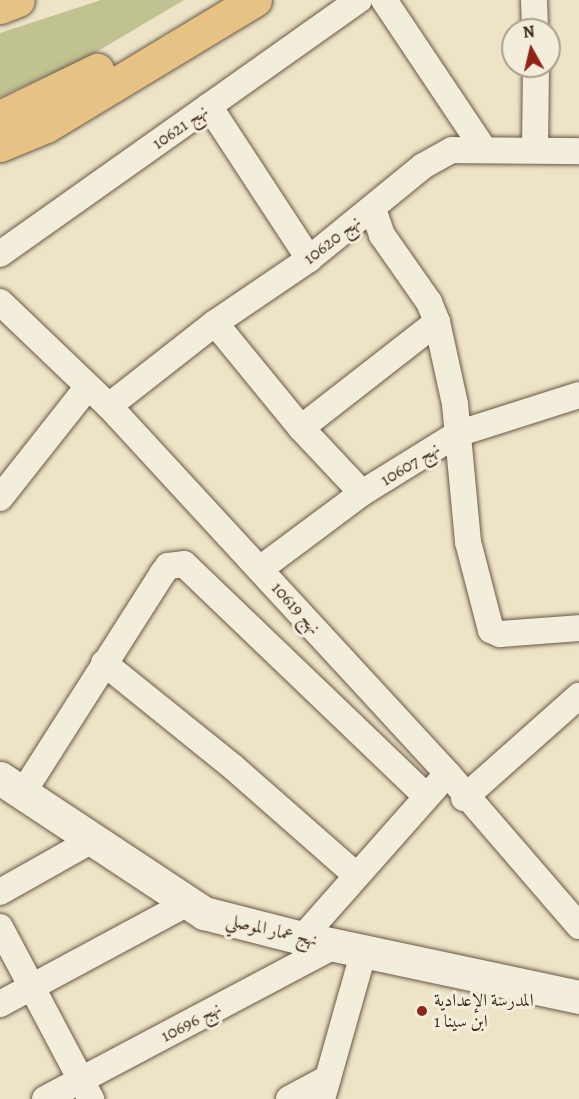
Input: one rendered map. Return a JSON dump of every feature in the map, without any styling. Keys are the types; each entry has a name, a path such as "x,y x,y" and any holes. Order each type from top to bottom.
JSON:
{"highway":[{"path":"0,7 18,0"},
{"path":"0,117 72,85 214,0"},
{"path":"0,145 46,126 255,0"}],"street":[{"name":"نهج 10621","path":"0,254 359,0"},
{"path":"384,0 483,148"},
{"path":"534,0 535,18"},
{"path":"535,149 536,78"},
{"path":"209,106 309,259"},
{"name":"نهج 10620","path":"109,406 215,323 309,259 423,166 452,150 483,148 579,151"},
{"path":"373,209 382,235 429,302 437,322 450,375 468,542 491,630 500,634 579,628"},
{"name":"نهج 10619","path":"0,302 87,388 109,406 448,774 464,798 579,926"},
{"path":"301,428 437,322"},
{"path":"215,323 301,428 362,493"},
{"path":"0,498 87,388"},
{"name":"نهج 10607","path":"260,569 362,493 457,434 579,395"},
{"path":"11,786 104,663 168,566 184,564 426,796"},
{"path":"104,663 233,767 356,875"},
{"path":"464,798 579,696"},
{"path":"302,938 426,796 448,774"},
{"name":"نهج عمار الموصلي","path":"11,786 94,839 186,904 228,921 579,997"},
{"path":"0,892 94,839"},
{"path":"0,1004 186,904"},
{"path":"0,927 87,1089"},
{"path":"289,1099 325,1088 350,948"},
{"name":"نهج 10696","path":"45,1099 87,1089 350,948"}],"green space":[{"path":"101,0 184,0 88,57 0,97 0,33"}],"place":[{"name":"المدرسة الإعدادية ابن سينا 1","path":"422,1011"}]}
